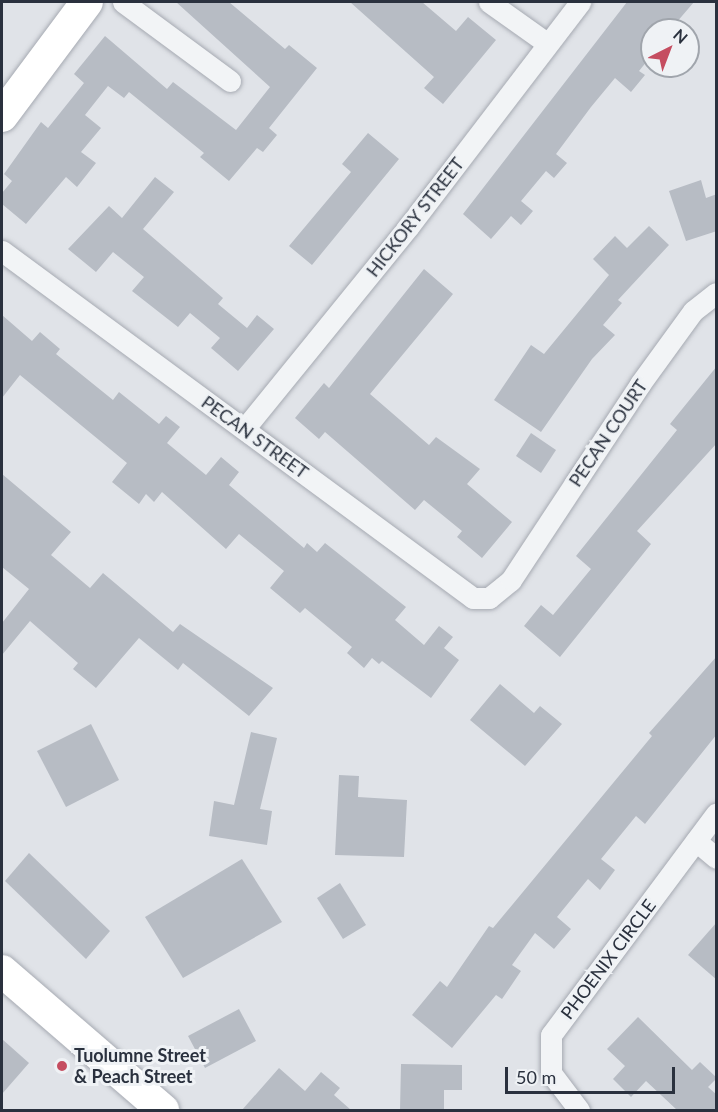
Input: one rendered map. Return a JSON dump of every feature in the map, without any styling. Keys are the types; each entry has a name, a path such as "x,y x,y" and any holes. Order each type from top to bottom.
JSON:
{"main road":[{"path":"2,116 87,2"},
{"path":"2,973 163,1110"}],"street":[{"path":"123,2 230,81"},
{"path":"489,2 548,45"},
{"name":"HICKORY STREET","path":"245,428 580,2"},
{"name":"PECAN STREET","path":"2,251 245,428 420,563 473,598 489,598 509,581"},
{"name":"PECAN COURT","path":"509,581 640,384 693,311 717,293"},
{"name":"PHOENIX CIRCLE","path":"579,1110 551,1073 551,1035 717,814"},
{"path":"696,841 717,858"}],"building":[{"path":"176,2 229,2 285,49 289,45 317,68 269,128 277,135 263,152 257,148 229,181 200,157 204,153 129,92 124,98 108,86 85,115 101,128 81,152 96,163 77,187 66,177 26,224 2,204 2,193 12,181 4,174 41,122 48,128 84,83 74,74 105,36 167,89 173,82 236,130 270,87"},
{"path":"350,2 422,2 456,31 468,17 496,40 443,104 424,88 434,77"},
{"path":"627,2 694,2 680,18 640,18 639,71 640,78 643,78 631,92 615,78 591,107 556,154 567,163 554,178 546,171 521,201 533,211 521,225 511,216 491,239 463,214"},
{"path":"368,133 399,159 312,265 289,246 351,172 342,164"},
{"path":"155,177 174,192 143,229 223,298 218,304 247,328 257,315 274,329 238,371 211,348 220,338 190,313 178,327 132,291 144,277 113,252 96,272 68,249 109,206 122,218"},
{"path":"701,180 706,198 717,194 717,231 686,241 669,191"},
{"path":"649,226 669,245 618,300 622,303 603,325 615,335 592,359 541,432 494,400 531,345 544,354 609,275 593,259 615,236 627,248"},
{"path":"424,269 453,294 370,394 429,445 436,437 480,469 467,484 512,522 482,558 457,537 462,531 424,500 415,510 325,432 319,439 295,418 324,383 329,388"},
{"path":"2,315 32,341 40,332 60,349 56,354 113,400 119,392 159,424 166,416 180,427 167,443 206,475 221,457 239,472 229,485 304,548 307,543 317,552 325,543 406,607 395,620 424,645 439,626 453,637 444,648 459,660 431,698 382,661 379,664 372,658 364,668 347,653 352,647 305,608 300,613 270,588 284,571 239,534 226,549 162,492 154,502 146,494 139,504 112,482 127,463 20,375 2,398"},
{"path":"717,366 717,443 637,531 651,544 560,657 524,626 541,605 553,615 591,569 576,556 677,430 670,424"},
{"path":"531,433 556,450 541,473 516,456"},
{"path":"2,474 71,532 51,555 90,588 103,573 173,632 180,624 273,688 249,716 183,663 178,670 139,638 96,688 73,669 78,663 30,621 2,655 2,623 29,589 2,567"},
{"path":"717,656 717,734 645,824 636,816 601,859 615,870 600,890 588,879 557,917 571,929 554,949 535,933 512,965 521,971 502,999 496,995 452,1048 412,1015 440,981 447,987 489,926 493,928 652,736 649,733"},
{"path":"500,684 534,713 540,706 562,724 525,766 470,720"},
{"path":"91,724 119,780 66,807 37,751"},
{"path":"251,732 277,738 260,809 272,811 267,845 209,836 214,801 234,805"},
{"path":"339,775 359,776 358,797 407,800 404,857 335,855"},
{"path":"29,853 110,931 86,959 5,881"},
{"path":"242,859 282,922 183,978 145,917"},
{"path":"340,883 366,925 343,939 317,898"},
{"path":"717,922 717,980 688,955"},
{"path":"239,1009 256,1041 205,1068 188,1036"},
{"path":"638,1017 692,1070 700,1062 717,1078 708,1087 717,1095 717,1110 677,1110 646,1081 631,1097 613,1079 625,1066 607,1049"},
{"path":"2,1039 29,1063 2,1094"},
{"path":"401,1064 462,1065 462,1090 444,1090 444,1110 400,1110"},
{"path":"279,1068 305,1091 321,1072 340,1088 334,1095 351,1110 242,1110"}],"place":[{"name":"Tuolumne Street & Peach Street","path":"62,1066"}]}
